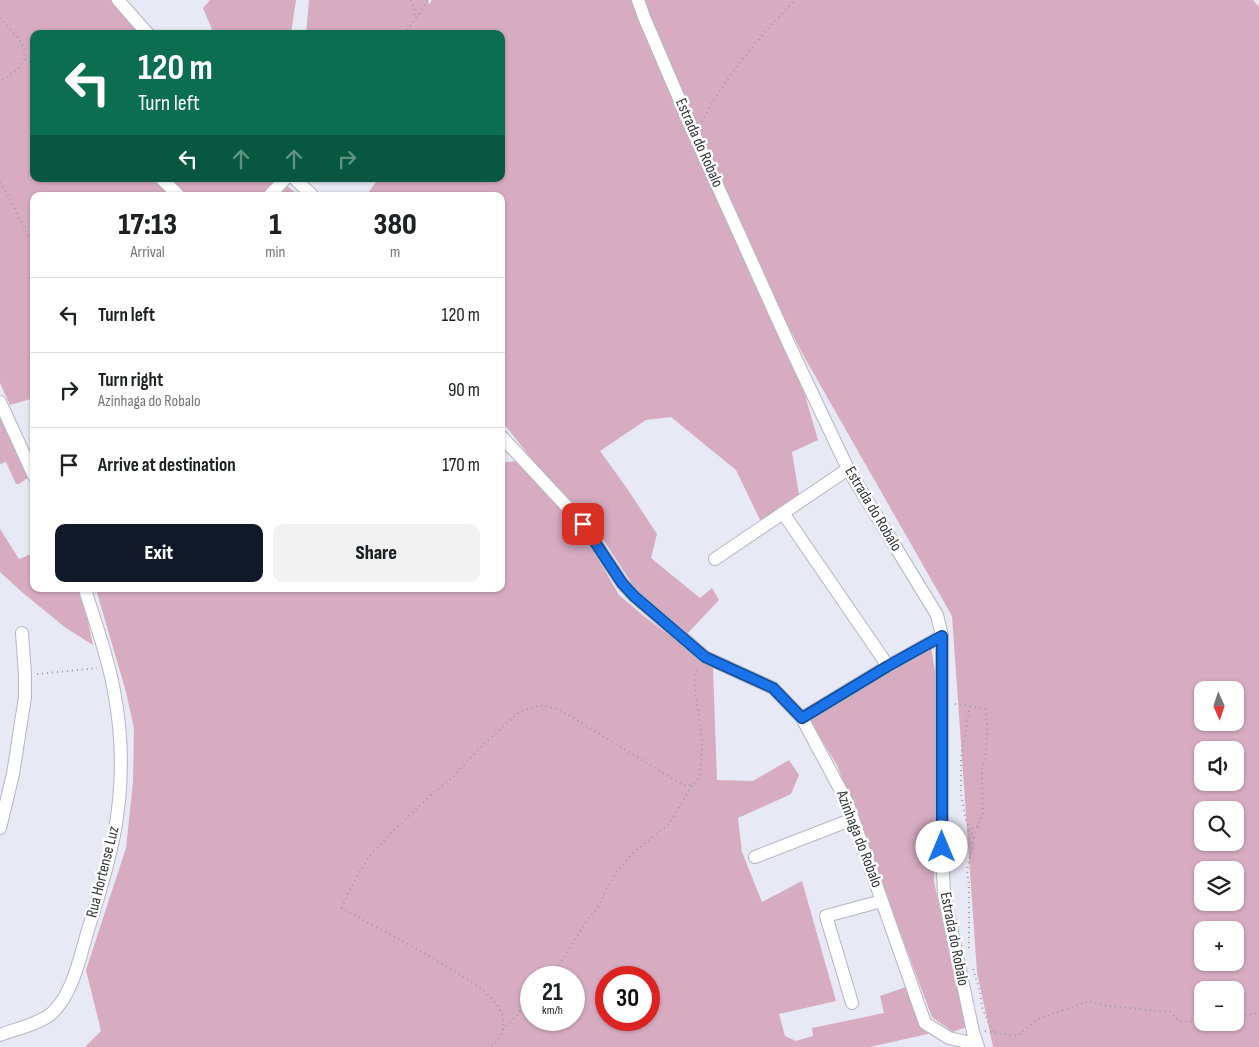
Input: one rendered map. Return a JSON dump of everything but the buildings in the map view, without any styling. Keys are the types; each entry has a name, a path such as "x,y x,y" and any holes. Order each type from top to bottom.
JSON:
{"street":[{"path":"118,0 144,30"},
{"name":"Estrada do Robalo","path":"638,0 695,136 792,351 848,469 937,615 942,636 942,847 944,894 976,1041"},
{"path":"165,182 175,192"},
{"path":"274,192 282,182"},
{"path":"298,182 309,192"},
{"path":"0,402 30,467"},
{"name":"Azinhaga do Robalo","path":"505,441 583,524 622,583 634,596 705,657 773,688 802,718 847,802 925,1023 949,1038 976,1041"},
{"path":"505,455 516,453"},
{"path":"715,559 848,469"},
{"path":"784,513 888,666"},
{"name":"Rua Hortense Luz","path":"0,1034 37,1022 50,1015 59,1006 66,994 74,977 104,877 114,834 120,796 119,723 109,666 86,592"},
{"path":"0,828 13,774 25,696 22,633"},
{"path":"802,718 942,636"},
{"path":"0,770 13,774"},
{"path":"755,857 853,819"},
{"path":"852,1003 826,916 882,901"}],"path":[{"path":"411,0 415,9 413,21"},
{"path":"407,30 428,0"},
{"path":"695,136 722,88 742,59 795,0"},
{"path":"0,18 19,39 24,48 25,59 18,69 0,81"},
{"path":"25,59 30,62"},
{"path":"0,182 30,238"},
{"path":"559,966 588,919 598,908 606,889 618,870 634,852 669,824 692,785 697,782 702,738 695,690 695,675 698,666 705,657"},
{"path":"25,676 109,666"},
{"path":"943,702 985,710 987,723 986,752 982,770 983,812 974,837 967,871 969,884 969,951"},
{"path":"503,1030 504,1022 501,1011 473,982 424,952 342,908 350,889 368,858 392,832 451,779 507,723 521,711 540,705 560,710 683,785 692,785"},
{"path":"970,706 961,757 961,794 966,821 974,837"},
{"path":"942,847 979,825"},
{"path":"974,970 980,990 982,1007 994,1032"},
{"path":"976,1041 986,1030 1017,1036 1038,1018 1089,1001 1109,1006 1170,1012 1180,1022 1194,1021"},
{"path":"492,1047 503,1030 520,1011"},
{"path":"1244,1016 1259,1013"}],"shaded area":[{"path":"0,0 110,0 138,30 30,30 30,182 282,182 295,192 30,192 30,399 10,405 0,383"},
{"path":"210,0 296,0 291,30 212,30 203,8"},
{"path":"309,0 427,0 429,4 432,0 1253,0 1259,7 1259,1047 993,1047 977,972 952,616 802,353 683,118 751,277 800,378 818,440 792,452 799,495 761,522 736,470 671,417 646,420 600,451 657,534 651,558 700,598 712,588 719,600 686,635 638,593 589,518 544,475 505,425 505,192 369,192 376,182 505,182 505,30 306,30"},
{"path":"0,412 29,477 19,484 16,484 6,462 0,464"},
{"path":"516,461 582,531 619,595 713,668 717,780 753,781 789,760 799,775 791,794 738,818 742,852 762,902 802,881 836,1001 779,1014 785,1036 796,1041 813,1036 812,1028 884,1013 880,996 906,987 932,1033 870,1047 85,1047 101,1031 86,970 126,848 133,782 134,728 126,692 97,592 505,592 505,462"},
{"path":"0,529 19,559 30,555 30,592 81,592 93,645 66,628 0,572"},
{"path":"931,646 939,696 934,882 966,1027 953,1032 932,1017 837,765 809,720"}],"route":[{"path":"583,524 622,583 634,596 705,657 773,688 802,718 942,636 942,847"}]}
